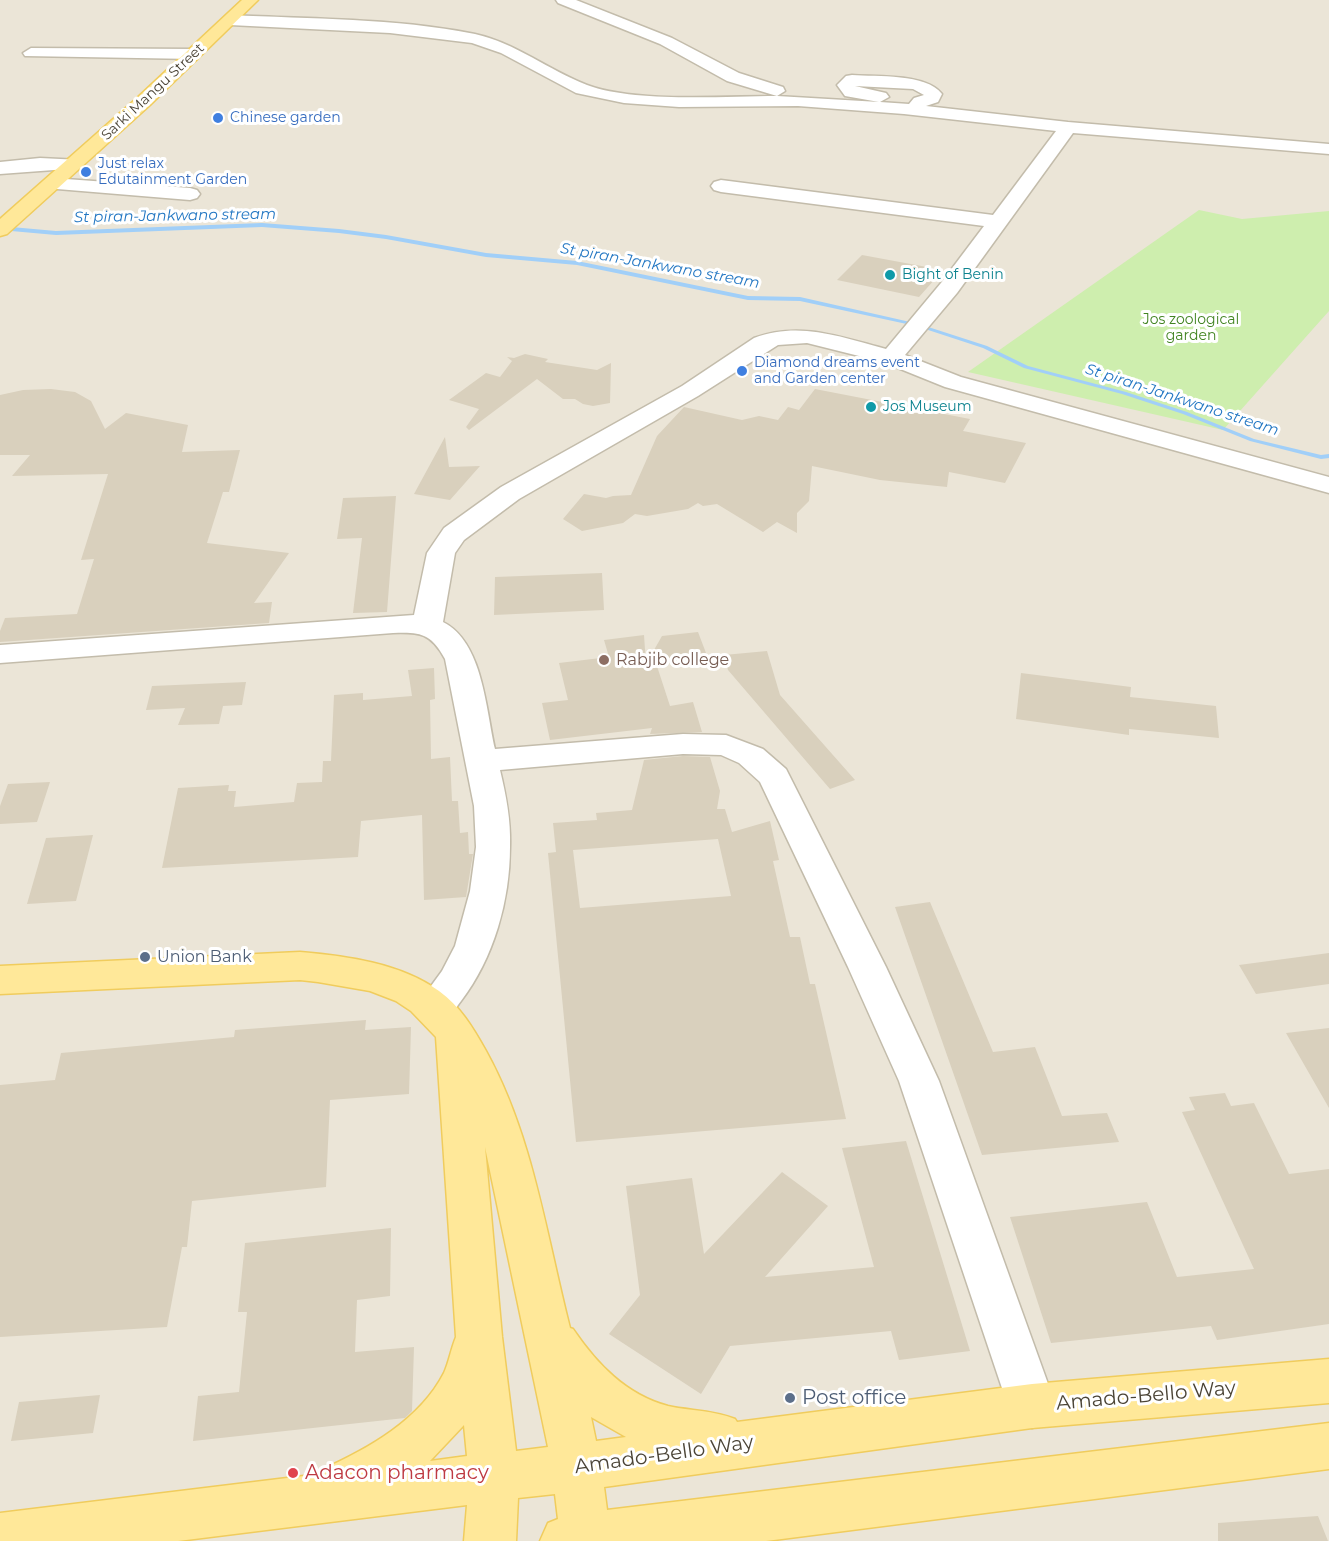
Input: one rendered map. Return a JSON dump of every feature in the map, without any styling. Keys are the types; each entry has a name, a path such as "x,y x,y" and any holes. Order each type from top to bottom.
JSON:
{"main road":[{"name":"Sarki Mangu Street","path":"0,230 251,0"},
{"path":"0,980 260,966 334,969 374,977 399,987 445,1021 482,1078 505,1138 577,1467 575,1539 1329,1446"},
{"path":"445,1021 494,1477 490,1541"},
{"path":"548,1327 570,1366 594,1392 625,1412 658,1428 701,1434 789,1437"},
{"path":"312,1498 382,1466 413,1444 444,1415 463,1384 479,1337"},
{"name":"Amado-Bello Way","path":"0,1538 577,1467 1032,1406 1329,1381"}],"street":[{"path":"563,0 666,41 734,77 764,88 828,103"},
{"path":"597,13 608,0"},
{"path":"230,20 390,28 474,39 507,50 566,83 591,92 650,100 769,100 916,106 1068,127 1329,149"},
{"path":"31,53 194,54"},
{"path":"713,101 734,77"},
{"path":"891,357 949,288 1068,127"},
{"path":"0,168 40,164 74,164"},
{"path":"52,184 190,194"},
{"path":"721,186 999,222"},
{"path":"428,626 441,553 454,534 510,493 690,391 762,343 775,338 807,336 891,357 953,382 1329,485"},
{"path":"0,654 393,624 428,626 444,633 452,642 460,659 490,806 493,847 488,891 474,946 456,980 445,1021"},
{"path":"481,761 683,744 726,745 750,756 774,777 867,967 919,1081 1032,1406"}],"shaded area":[{"path":"0,0 1329,0 1329,1541 0,1541"}],"green space":[{"name":"Jos zoological garden","path":"1199,210 1242,219 1329,211 1329,311 1223,430 968,372"}],"building":[{"name":"Bight of Benin","path":"862,255 943,270 919,297 837,280"},
{"path":"525,354 548,359 545,362 597,370 611,363 610,403 593,406 575,399 563,399 537,379 469,430 466,427 479,409 449,400 486,373 500,377 512,361 507,357 514,358"},
{"path":"51,389 75,392 91,401 105,429 126,413 188,425 182,452 240,450 229,492 223,492 207,543 289,553 254,603 272,602 269,623 0,642 0,631 5,618 77,614 94,559 81,560 108,474 12,476 30,455 0,455 0,395 23,390"},
{"path":"815,389 970,419 963,431 1026,443 1005,483 949,472 947,487 880,480 812,466 809,501 797,513 797,533 777,522 763,532 717,504 703,506 698,503 688,509 647,516 635,514 623,523 582,531 563,519 584,494 606,498 631,495 657,436 684,407 742,420 759,416 778,420 788,407 799,410"},
{"path":"445,437 449,467 480,466 450,500 414,494"},
{"path":"396,496 387,612 353,613 362,538 337,539 343,498"},
{"path":"602,573 604,610 494,615 495,577"},
{"path":"698,632 706,653 655,660 670,706 693,702 702,732 650,734 652,728 550,740 542,703 568,700 559,663 609,657 604,640 644,635 646,664 662,636"},
{"path":"767,651 780,695 855,780 830,789 728,670 724,655"},
{"path":"434,668 435,699 430,700 431,759 450,757 452,801 458,801 460,833 468,832 469,854 473,854 466,897 424,900 422,815 361,821 358,857 162,868 178,788 229,785 228,791 236,791 234,807 294,802 297,783 322,782 323,761 331,761 334,695 363,693 363,700 412,696 408,670"},
{"path":"1021,673 1131,687 1130,697 1216,706 1219,738 1129,729 1129,735 1016,719"},
{"path":"246,682 242,705 223,706 219,724 178,725 185,708 146,710 152,686"},
{"path":"683,756 710,757 720,791 717,809 725,809 732,832 770,821 779,860 773,861 790,937 800,937 810,984 815,984 846,1119 576,1142 548,853 556,852 553,823 597,820 596,813 632,810 644,760","holes":["718,839 731,896 580,908 573,850"]},
{"path":"50,782 37,822 0,824 0,806 8,784"},
{"path":"93,835 76,901 27,904 46,838"},
{"path":"930,902 993,1052 1035,1047 1062,1116 1107,1113 1119,1142 982,1155 895,907"},
{"path":"1329,953 1329,984 1256,994 1239,965"},
{"path":"366,1020 365,1030 411,1027 409,1094 330,1100 326,1187 192,1201 187,1247 182,1247 167,1327 0,1337 0,1085 55,1080 61,1053 234,1037 235,1030"},
{"path":"1329,1028 1329,1108 1286,1033"},
{"path":"1225,1093 1231,1106 1254,1103 1289,1174 1329,1169 1329,1324 1217,1340 1211,1326 1051,1343 1010,1217 1147,1202 1177,1277 1254,1269 1182,1112 1195,1110 1189,1097"},
{"path":"906,1141 970,1351 899,1360 891,1331 730,1346 701,1394 609,1334 640,1295 626,1186 692,1178 704,1254 782,1172 828,1206 765,1277 874,1267 842,1148"},
{"path":"391,1228 390,1296 357,1300 355,1352 414,1347 412,1411 405,1418 193,1441 198,1396 239,1392 247,1312 238,1312 245,1243"},
{"path":"100,1395 93,1433 11,1441 19,1402"},
{"path":"1318,1516 1328,1541 1218,1541 1218,1523"}],"waterway":[{"name":"St piran-Jankwano stream","path":"0,228 56,233 262,225 339,231 486,255 577,263 748,298 800,299 917,325 985,347 1026,367 1124,393 1185,413 1252,440 1321,457 1329,456"}],"place":[{"name":"Chinese garden","path":"218,118"},
{"name":"Just relax Edutainment Garden","path":"86,172"},
{"name":"Bight of Benin","path":"890,275"},
{"name":"Diamond dreams event and Garden center","path":"742,371"},
{"name":"Jos Museum","path":"871,407"},
{"name":"Rabjib college","path":"604,660"},
{"name":"Union Bank","path":"145,957"},
{"name":"Post office","path":"790,1398"},
{"name":"Adacon pharmacy","path":"293,1473"}]}
